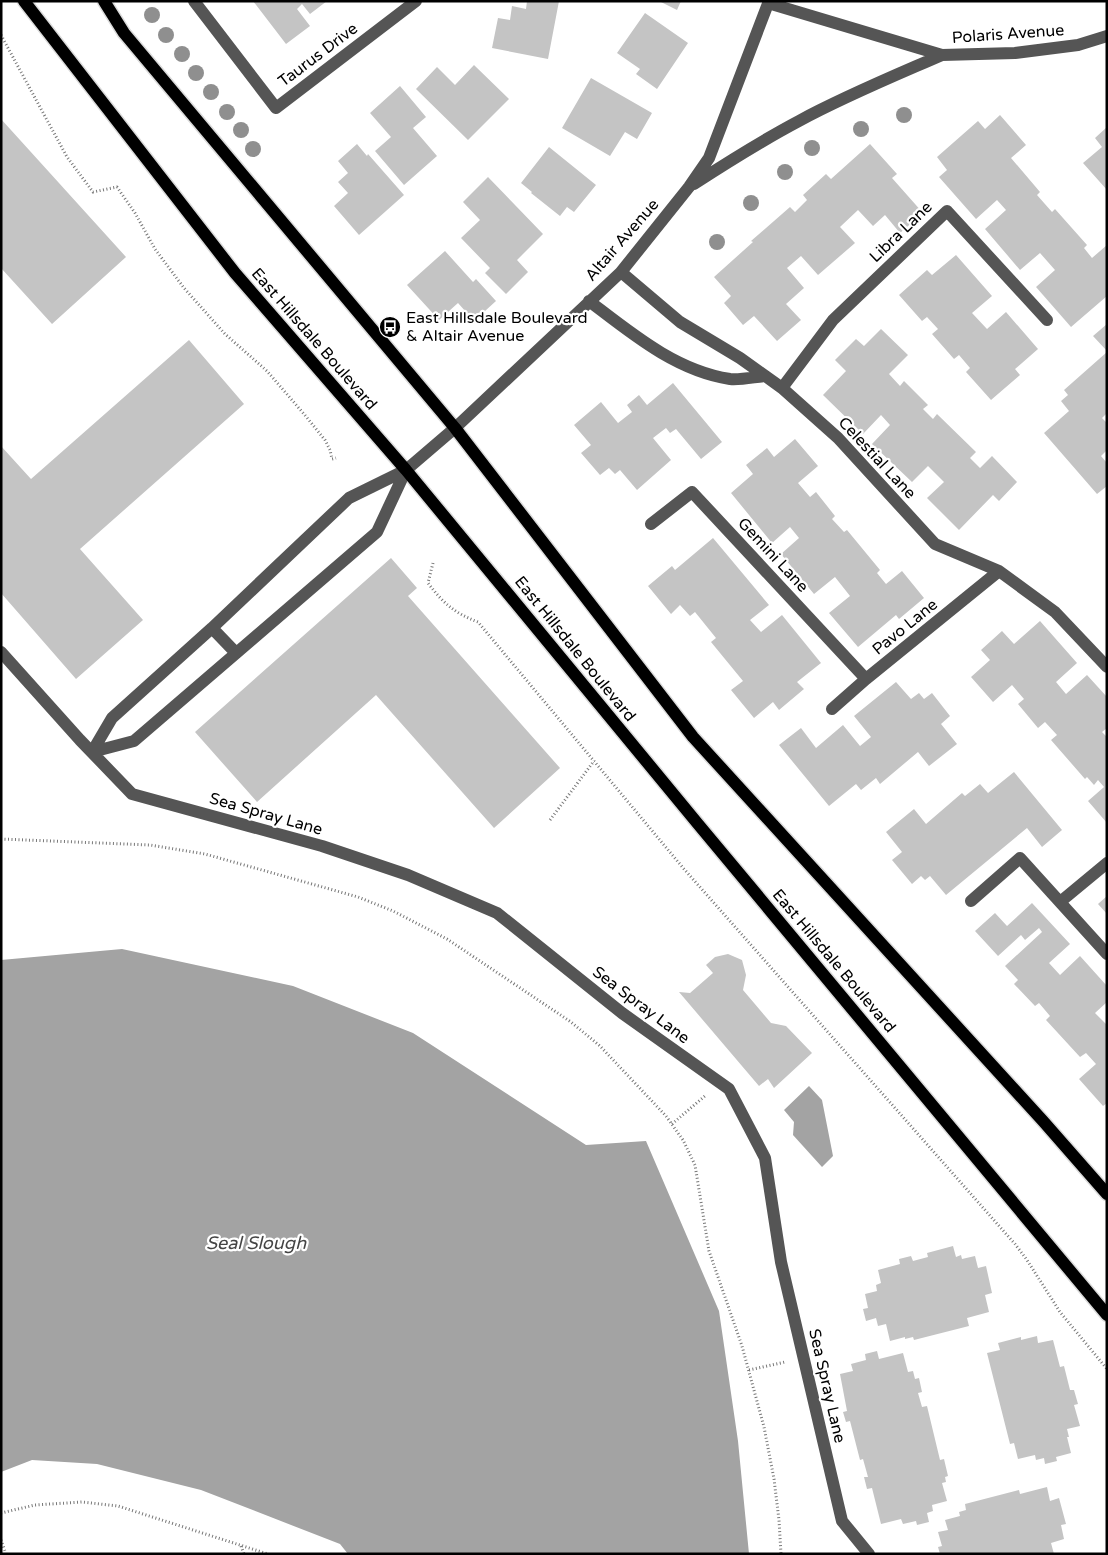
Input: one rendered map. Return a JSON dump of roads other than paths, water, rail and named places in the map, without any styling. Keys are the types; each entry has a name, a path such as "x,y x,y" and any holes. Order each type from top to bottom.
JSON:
{"main road":[{"name":"East Hillsdale Boulevard","path":"24,1 235,273 406,470 698,824 1107,1314"},
{"path":"104,1 130,40 455,428 693,737 1043,1121 1107,1194"}],"street":[{"name":"Taurus Drive","path":"194,1 276,108 416,1"},
{"name":"Altair Avenue","path":"406,470 455,428 621,272 689,186 709,158 769,2"},
{"name":"Polaris Avenue","path":"769,2 942,55 1015,53 1078,45 1107,36"},
{"path":"689,186 800,120 871,85 942,55"},
{"name":"Libra Lane","path":"782,388 833,320 947,211 1047,320"},
{"name":"Celestial Lane","path":"621,272 680,322 740,358 782,388 838,438 935,544 999,570 1054,612 1107,666"},
{"path":"590,301 646,345 680,362 708,373 732,379 765,376"},
{"path":"92,752 112,718 212,628 349,498 406,470"},
{"path":"92,752 134,741 377,532 406,470"},
{"name":"Gemini Lane","path":"650,524 692,492 866,679"},
{"name":"Pavo Lane","path":"832,709 999,570"},
{"path":"212,628 236,653"},
{"name":"Sea Spray Lane","path":"1,652 132,794 322,846 408,875 497,913 622,1013 729,1090 765,1158 781,1262 842,1521 869,1554"},
{"path":"972,901 1020,858 1107,954"},
{"path":"1060,902 1107,863"}],"water":[{"name":"Seal Slough","path":"122,949 293,986 413,1033 586,1145 646,1141 719,1311 738,1441 749,1554 348,1554 340,1544 201,1490 97,1464 32,1460 1,1472 1,960"},
{"path":"809,1086 822,1100 833,1156 822,1167 793,1135 794,1122 784,1110"}],"place":[{"name":"East Hillsdale Boulevard & Altair Avenue","path":"390,327"}]}
